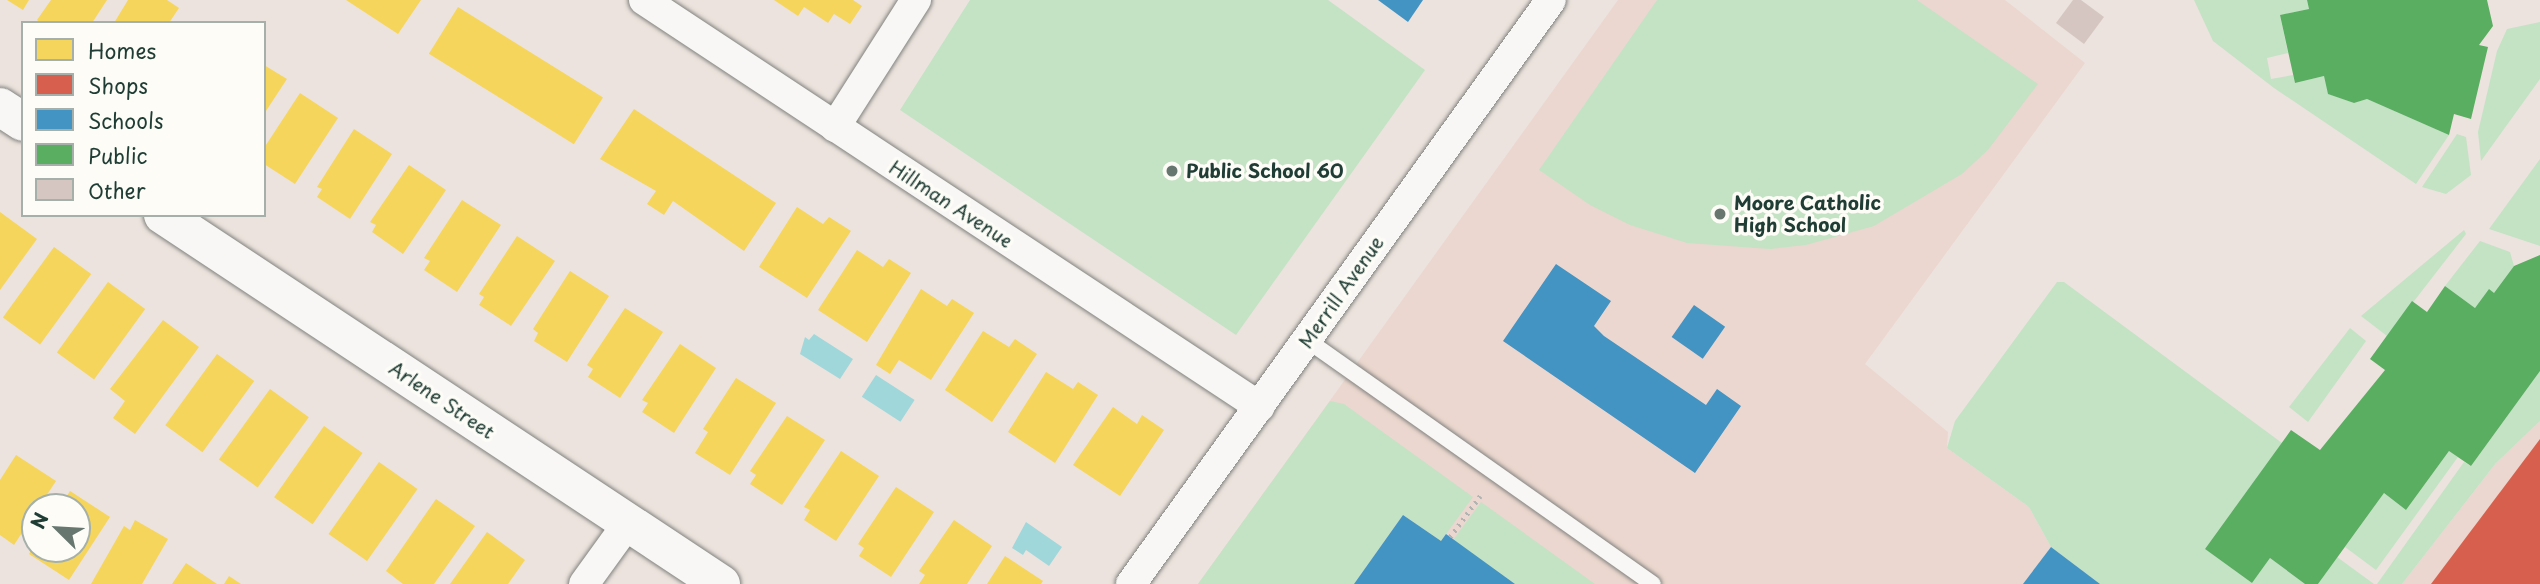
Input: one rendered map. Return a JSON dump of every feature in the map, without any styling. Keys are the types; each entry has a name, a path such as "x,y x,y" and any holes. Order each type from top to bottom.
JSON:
{"street":[{"name":"Hillman Avenue","path":"644,0 1260,407"},
{"path":"835,127 916,0"},
{"name":"Merrill Avenue","path":"1131,584 1551,0"},
{"path":"0,107 21,121"},
{"name":"Arlene Street","path":"166,217 721,584"},
{"path":"584,584 628,523"}],"lane":[{"path":"1307,340 1653,584"}],"path":[{"path":"1450,537 1480,496"}],"shaded area":[{"name":"Moore Catholic High School","path":"1618,0 2005,0 2085,63 1865,364 1948,432 1947,448 2029,507 2051,547 2100,584 1198,584"},
{"path":"2540,421 2540,584 2402,584 2496,463"}],"green space":[{"name":"Public School 60","path":"970,0 1328,0 1425,70 1236,335 900,110"},
{"path":"1657,0 1917,0 2038,84 1988,150 1962,174 1874,226 1806,245 1770,249 1687,243 1630,225 1590,205 1539,170"},
{"path":"2194,0 2307,0 2309,9 2280,15 2288,53 2267,58 2271,79 2293,75 2295,83 2324,76 2329,94 2354,103 2367,99 2449,135 2416,184 2274,88 2213,41"},
{"path":"2540,22 2540,79 2481,161 2478,132 2497,51 2507,29"},
{"path":"2457,134 2466,137 2471,175 2446,194 2422,187"},
{"path":"2540,159 2540,246 2489,229"},
{"path":"2464,230 2466,234 2387,336 2361,316"},
{"path":"2480,241 2510,252 2514,266 2494,293 2489,290 2475,308 2445,286"},
{"path":"2057,282 2064,282 2282,443 2205,549 2252,583 2270,558 2305,584 2100,584 2051,547 2029,507 1947,448 1955,421"},
{"path":"2350,328 2366,341 2308,422 2289,407"},
{"path":"2540,371 2540,421 2496,463 2402,584 2377,584 2464,462 2471,466"},
{"path":"1330,401 1344,404 1473,497 1441,541 1403,515 1354,584 1198,584"},
{"path":"2449,451 2458,457 2376,570 2345,547 2384,493 2406,510"},
{"path":"1481,502 1595,584 1515,584 1453,540"},
{"path":"2337,557 2374,584 2318,584"}],"water":[{"path":"814,334 853,359 840,379 800,354 805,337 809,340"},
{"path":"876,375 915,400 900,422 862,397"},
{"path":"1026,522 1062,547 1049,566 1026,550 1023,555 1012,548"}],"building: Homes":[{"path":"7,0 29,0 23,10"},
{"path":"51,0 107,0 93,21 37,20"},
{"path":"128,0 167,0 179,8 170,21 115,21"},
{"path":"346,0 421,0 398,34"},
{"path":"774,0 853,0 862,6 850,24 834,14 828,23 804,7 798,16"},
{"path":"458,7 603,98 574,144 429,54"},
{"path":"266,66 287,79 266,111"},
{"path":"300,93 338,118 295,184 266,165 266,145"},
{"path":"634,109 776,203 744,251 673,201 664,215 647,204 656,191 600,159"},
{"path":"354,129 392,154 350,219 317,197 322,189 317,187"},
{"path":"409,165 446,190 403,254 372,232 376,225 370,222"},
{"path":"462,200 501,225 457,292 424,270 430,261 424,258"},
{"path":"797,207 823,224 829,217 851,231 807,298 759,267"},
{"path":"0,212 37,239 0,290"},
{"path":"517,236 555,261 511,326 479,305 484,297 479,294"},
{"path":"54,247 91,274 40,344 3,317"},
{"path":"857,250 883,267 889,259 911,273 867,342 818,310"},
{"path":"570,271 609,296 567,362 534,341 538,333 533,329"},
{"path":"108,282 145,309 94,379 57,352"},
{"path":"921,289 947,306 952,299 974,313 931,380 899,360 890,374 876,365"},
{"path":"625,308 663,332 620,398 588,377 593,369 587,365"},
{"path":"163,320 199,347 135,434 113,418 125,401 110,389"},
{"path":"983,331 1009,347 1015,339 1037,354 992,422 945,390"},
{"path":"680,344 716,368 674,433 642,412 648,403 642,400"},
{"path":"217,354 254,381 202,452 165,425"},
{"path":"1046,372 1073,389 1078,382 1098,395 1055,463 1008,432"},
{"path":"736,378 776,403 730,475 695,453 708,432 703,429"},
{"path":"270,389 309,417 258,488 219,459"},
{"path":"1113,407 1137,424 1142,415 1164,430 1120,496 1073,465"},
{"path":"787,416 825,440 782,505 750,484 756,475 750,471"},
{"path":"324,426 363,453 313,524 274,497"},
{"path":"841,451 879,476 836,541 804,520 810,510 804,507"},
{"path":"16,455 56,481 48,493 21,493 21,534 14,545 0,535 0,480"},
{"path":"379,462 418,489 367,561 329,534"},
{"path":"896,487 934,512 891,577 859,556 864,548 858,544"},
{"path":"436,499 475,526 434,584 403,584 386,571"},
{"path":"91,505 110,517 91,546"},
{"path":"135,520 168,539 142,584 91,584 124,526 130,530"},
{"path":"954,520 992,546 967,584 919,584 925,575 919,571"},
{"path":"487,532 525,560 508,584 450,584"},
{"path":"1005,556 1043,581 1041,584 987,584"},
{"path":"43,563 80,563 69,580"},
{"path":"186,563 217,584 172,584"},
{"path":"229,576 241,584 224,584"}],"building: Shops":[{"path":"2540,439 2540,584 2431,584"}],"building: Schools":[{"path":"1378,0 1423,0 1408,22"},
{"path":"1556,264 1611,301 1594,326 1604,336 1706,405 1717,389 1741,406 1695,473 1503,341"},
{"path":"1694,305 1725,327 1703,359 1672,337"},
{"path":"1403,515 1441,541 1446,534 1515,584 1354,584"},
{"path":"2051,547 2100,584 2023,584"}],"building: Public":[{"path":"2307,0 2487,0 2493,26 2479,45 2488,47 2471,119 2454,114 2449,135 2367,99 2354,103 2328,94 2324,76 2295,83 2280,15 2309,9"},
{"path":"2540,255 2540,371 2471,466 2449,451 2406,510 2384,493 2318,584 2305,584 2270,558 2252,583 2205,549 2291,430 2320,450 2385,370 2370,359 2412,301 2427,312 2445,286 2475,308 2489,289 2494,293 2514,266"}],"building: Other":[{"path":"2073,0 2081,0 2104,17 2084,44 2056,23"}],"place":[{"name":"Public School 60","path":"1172,171"},
{"name":"Moore Catholic High School","path":"1720,214"}]}
